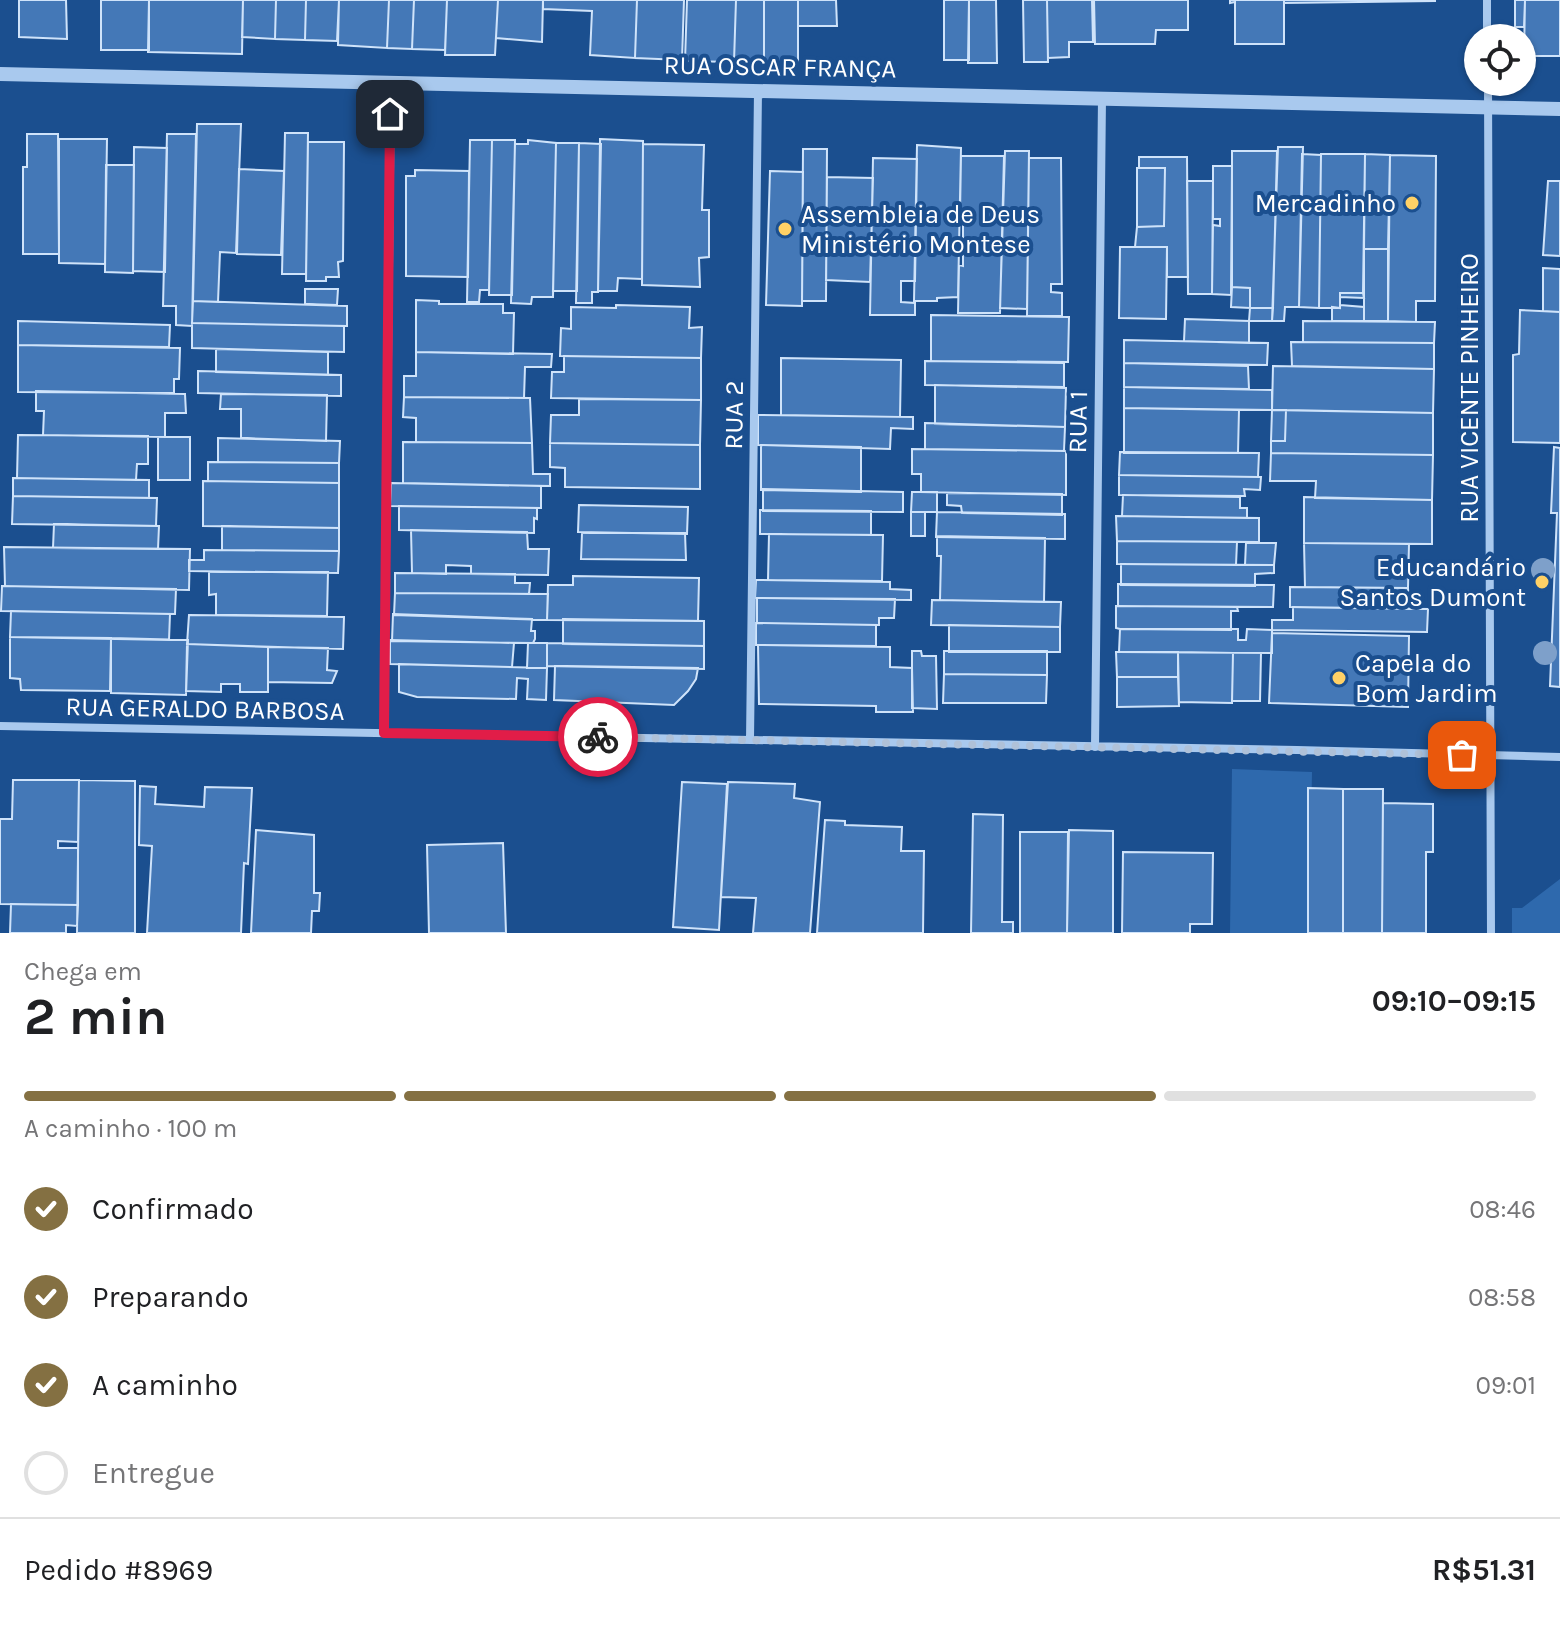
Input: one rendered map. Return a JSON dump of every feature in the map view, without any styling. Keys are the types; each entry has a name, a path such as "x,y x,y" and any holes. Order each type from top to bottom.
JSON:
{"street":[{"path":"1487,0 1487,24"},
{"name":"RUA OSCAR FRANÇA","path":"0,74 1560,109"},
{"path":"384,733 391,83"},
{"name":"RUA 2","path":"750,740 758,91"},
{"name":"RUA VICENTE PINHEIRO","path":"1489,96 1491,933"},
{"name":"RUA 1","path":"1095,747 1102,98"},
{"name":"RUA GERALDO BARBOSA","path":"0,726 1560,757"}],"shaded area":[{"path":"1232,769 1312,772 1309,933 1230,933"},
{"path":"1560,879 1560,933 1512,933 1512,908 1522,908"}],"building":[{"path":"19,0 66,0 67,39 19,37"},
{"path":"101,0 149,0 149,50 101,50"},
{"path":"149,0 243,0 242,54 148,52"},
{"path":"243,0 276,0 275,39 242,37"},
{"path":"276,0 306,0 305,40 275,39"},
{"path":"306,0 339,0 337,41 305,40"},
{"path":"339,0 389,0 387,48 338,45"},
{"path":"389,0 414,0 412,49 387,48"},
{"path":"414,0 447,0 445,50 412,49"},
{"path":"447,0 498,0 495,55 445,55"},
{"path":"498,0 543,0 542,42 496,38"},
{"path":"543,0 637,0 635,58 590,55 592,11 543,9"},
{"path":"637,0 684,0 682,60 635,58"},
{"path":"687,0 736,0 734,62 685,61"},
{"path":"736,0 764,0 764,63 734,62"},
{"path":"764,0 798,0 798,63 764,63"},
{"path":"798,0 836,0 837,26 798,26"},
{"path":"944,0 969,0 969,60 944,60"},
{"path":"969,0 996,0 997,63 968,63"},
{"path":"1023,0 1047,0 1048,62 1024,62"},
{"path":"1047,0 1092,0 1093,42 1069,42 1069,57 1048,58"},
{"path":"1094,0 1188,0 1188,30 1156,30 1155,44 1095,44"},
{"path":"1230,0 1284,0 1284,44 1235,44 1235,2 1230,3"},
{"path":"1284,0 1435,0 1435,1 1284,3"},
{"path":"1515,0 1525,0 1524,24 1515,24"},
{"path":"1525,0 1560,0 1560,56 1536,56 1536,24 1525,24"},
{"path":"197,124 241,124 236,253 220,252 218,302 193,301"},
{"path":"285,133 308,133 306,274 282,274"},
{"path":"27,134 58,134 59,254 23,254 23,167 27,167"},
{"path":"167,134 196,134 192,326 176,325 176,306 163,306"},
{"path":"59,139 107,139 105,264 59,263"},
{"path":"600,139 643,141 642,279 618,278 617,291 598,291"},
{"path":"470,140 492,140 489,290 480,290 479,302 467,302"},
{"path":"492,140 515,140 512,295 489,295"},
{"path":"528,140 556,143 553,297 532,297 531,304 511,303 515,144 528,144"},
{"path":"308,142 344,142 343,261 338,262 339,277 326,277 326,281 306,281"},
{"path":"556,143 579,143 577,291 553,291"},
{"path":"579,143 601,144 598,292 592,292 592,303 576,303"},
{"path":"643,144 704,145 702,210 709,210 709,257 699,258 700,287 642,285"},
{"path":"917,145 961,148 958,297 914,301"},
{"path":"134,147 167,148 165,272 133,271"},
{"path":"1278,147 1303,147 1299,307 1285,307 1284,321 1272,321"},
{"path":"803,149 827,149 826,301 802,301"},
{"path":"1005,151 1029,151 1027,309 1000,308"},
{"path":"1232,151 1277,151 1273,308 1250,308 1250,288 1232,287"},
{"path":"1302,154 1321,155 1319,308 1299,307"},
{"path":"1321,154 1365,154 1363,293 1340,293 1340,308 1319,308"},
{"path":"1365,154 1390,155 1388,249 1364,249"},
{"name":"Mercadinho","path":"1390,155 1436,156 1435,301 1416,301 1416,322 1388,321"},
{"path":"961,156 1004,156 1000,313 958,313 959,265 963,266"},
{"path":"1139,157 1187,157 1188,277 1167,277 1167,247 1135,247 1137,227 1164,226 1165,168 1139,168"},
{"path":"873,158 917,159 915,281 901,281 901,302 915,303 915,315 870,315"},
{"path":"1029,158 1061,158 1062,284 1051,284 1051,292 1062,293 1062,316 1027,316"},
{"path":"106,165 134,165 133,273 105,272"},
{"path":"1213,166 1232,166 1231,295 1212,294 1213,225 1220,226 1220,219 1213,219"},
{"path":"1137,168 1165,168 1164,226 1137,227"},
{"path":"239,169 284,171 281,255 237,254"},
{"path":"415,170 469,171 468,277 406,276 406,176 415,176"},
{"name":"Assembleia de Deus Ministério Montese","path":"770,171 803,172 802,306 766,305"},
{"path":"827,177 873,178 870,282 826,280"},
{"path":"1187,181 1213,181 1212,294 1188,294"},
{"path":"1548,181 1560,181 1560,256 1543,255"},
{"path":"1120,247 1167,247 1166,319 1119,318"},
{"path":"1364,249 1388,249 1388,321 1364,321"},
{"path":"1543,268 1560,269 1560,312 1543,311"},
{"path":"1232,287 1250,288 1250,308 1231,307"},
{"path":"305,289 338,289 337,305 305,304"},
{"path":"1340,293 1363,293 1364,298 1340,297"},
{"path":"416,300 439,301 439,304 503,304 503,313 514,313 513,354 416,352"},
{"path":"193,301 347,306 347,326 192,323"},
{"path":"616,305 690,307 689,328 702,327 701,358 560,356 561,328 571,329 571,307 616,308"},
{"path":"1340,305 1364,307 1364,321 1332,321 1332,307 1340,308"},
{"path":"1250,308 1273,308 1272,321 1249,321"},
{"path":"1520,310 1560,312 1560,443 1513,442 1513,355 1519,354"},
{"path":"931,315 1069,317 1068,362 931,361"},
{"path":"1185,319 1249,321 1249,343 1184,341"},
{"path":"18,321 170,325 169,347 18,345"},
{"path":"1303,321 1435,322 1434,343 1303,342"},
{"path":"192,323 344,326 344,352 192,348"},
{"path":"1124,340 1268,343 1267,365 1124,363"},
{"path":"1291,342 1434,343 1434,369 1292,366"},
{"path":"18,345 180,348 179,379 174,379 174,393 18,392"},
{"path":"216,349 328,352 328,375 216,372"},
{"path":"416,352 552,354 551,367 525,367 524,398 404,397 404,376 416,376"},
{"path":"564,356 701,358 701,400 551,398 552,372 564,372"},
{"path":"781,358 901,360 900,417 781,415"},
{"path":"925,361 1064,363 1064,387 925,385"},
{"path":"1124,363 1248,366 1249,389 1124,387"},
{"path":"1273,366 1434,369 1433,413 1272,410"},
{"path":"198,371 341,375 341,396 198,393"},
{"path":"935,385 1066,388 1065,427 935,424"},
{"path":"1124,387 1272,390 1272,410 1124,408"},
{"path":"36,391 185,394 186,413 165,413 165,437 43,435 44,411 36,411"},
{"path":"221,394 327,395 326,441 241,438 241,409 220,409"},
{"path":"404,397 530,398 532,443 416,442 416,418 403,417"},
{"path":"579,399 701,400 700,445 550,443 551,415 579,415"},
{"path":"1124,408 1239,410 1238,453 1124,453"},
{"path":"1272,410 1286,410 1285,441 1271,441"},
{"path":"1286,410 1433,413 1433,455 1271,453 1271,441 1285,441"},
{"path":"758,415 913,417 913,429 891,428 890,449 758,445"},
{"path":"925,423 1065,427 1064,451 925,449"},
{"path":"18,435 148,436 148,464 137,464 136,480 17,478"},
{"path":"158,437 190,437 190,480 158,480"},
{"path":"218,438 340,441 339,463 218,462"},
{"path":"403,442 532,443 533,474 550,474 550,486 403,483"},
{"path":"550,443 700,445 700,489 565,487 565,468 550,467"},
{"path":"761,445 861,447 861,492 761,490"},
{"path":"1554,447 1560,448 1560,687 1550,686 1557,513 1551,513"},
{"path":"912,449 1066,451 1066,495 921,492 921,474 912,474"},
{"path":"1120,452 1259,453 1258,477 1119,475"},
{"path":"1271,453 1433,455 1432,500 1315,498 1316,481 1270,481"},
{"path":"208,462 339,463 339,483 208,481"},
{"path":"1119,475 1261,477 1260,490 1244,489 1245,496 1119,495"},
{"path":"13,478 149,480 149,498 13,496"},
{"path":"203,481 339,483 339,528 203,526"},
{"path":"391,483 541,486 541,508 390,506"},
{"path":"763,489 903,492 903,512 763,511"},
{"path":"912,492 937,492 937,512 911,512"},
{"path":"947,493 1062,494 1062,515 962,513 961,506 947,505"},
{"path":"1123,495 1240,497 1240,508 1247,508 1247,518 1122,516"},
{"path":"13,496 157,498 156,526 12,524"},
{"path":"1304,497 1432,500 1432,544 1304,543"},
{"path":"579,505 688,507 687,534 578,532"},
{"path":"399,506 537,508 537,519 534,518 534,533 399,530"},
{"path":"760,510 871,511 871,535 760,534"},
{"path":"911,512 925,512 925,536 911,536"},
{"path":"937,512 1065,514 1065,539 936,537"},
{"path":"1116,516 1259,518 1259,542 1117,541"},
{"path":"54,524 159,526 158,549 53,548"},
{"path":"222,526 339,528 339,551 222,550"},
{"path":"411,530 527,532 528,549 549,549 548,575 471,574 471,566 446,565 446,574 412,573"},
{"path":"582,533 685,533 686,560 581,559"},
{"path":"769,534 883,535 882,581 768,580"},
{"path":"937,536 1045,538 1044,602 940,600 941,556 937,556"},
{"path":"1117,541 1237,542 1236,565 1117,564"},
{"path":"1246,543 1276,543 1274,565 1245,565"},
{"path":"1304,543 1409,544 1408,588 1305,587"},
{"path":"4,547 190,549 189,590 5,586"},
{"path":"204,550 339,551 338,573 189,571 189,560 204,560"},
{"path":"1121,564 1274,565 1274,573 1255,574 1255,586 1121,585"},
{"path":"209,572 328,572 327,616 216,615 216,594 209,595"},
{"path":"395,573 515,574 515,583 530,583 529,594 395,593"},
{"path":"573,576 699,578 698,621 547,620 548,585 573,585"},
{"path":"756,580 890,582 890,589 911,590 911,600 755,598"},
{"path":"1118,584 1274,585 1273,607 1118,606"},
{"path":"2,586 176,589 175,614 1,611"},
{"path":"1290,587 1408,588 1409,609 1290,607"},
{"path":"395,593 548,594 547,620 394,615"},
{"path":"757,598 895,599 894,618 879,618 879,625 757,623"},
{"path":"932,600 1061,602 1060,627 931,625"},
{"path":"1116,606 1237,607 1238,611 1231,611 1231,630 1120,629 1116,628"},
{"path":"1293,607 1428,609 1427,632 1272,630 1272,620 1293,620"},
{"path":"11,611 170,614 169,640 10,637"},
{"path":"393,614 532,619 531,631 535,631 535,639 533,643 392,641"},
{"path":"189,615 344,617 343,649 187,644"},
{"path":"563,619 704,621 704,646 563,644"},
{"path":"756,623 876,625 876,646 756,645"},
{"path":"949,625 1060,627 1060,652 949,652"},
{"path":"1120,629 1238,629 1238,640 1246,640 1247,629 1272,630 1272,653 1119,652"},
{"name":"Capela do Bom Jardim","path":"1272,633 1409,636 1408,707 1269,703"},
{"path":"10,637 111,638 110,691 21,690 20,679 10,678"},
{"path":"111,638 188,640 186,695 111,693"},
{"path":"390,640 514,643 512,667 390,664"},
{"path":"528,643 547,643 547,668 527,668"},
{"path":"547,643 704,646 704,669 547,666"},
{"path":"187,644 268,647 268,692 240,692 240,684 221,684 221,692 186,691"},
{"path":"758,645 890,647 890,667 912,668 913,712 876,712 876,706 759,704"},
{"path":"268,647 328,648 327,670 337,671 332,683 268,682"},
{"path":"912,651 921,651 922,656 936,656 937,709 912,708"},
{"path":"944,651 1047,651 1047,675 944,674"},
{"path":"1116,652 1178,652 1178,677 1117,677"},
{"path":"1178,652 1233,653 1232,703 1179,702"},
{"path":"1233,653 1261,653 1260,701 1232,701"},
{"path":"399,664 547,668 546,700 527,699 528,679 517,678 516,699 417,697 399,692"},
{"path":"555,666 698,668 696,679 674,705 554,700"},
{"path":"944,674 1047,675 1046,703 943,703"},
{"path":"1117,677 1178,677 1179,706 1117,707"},
{"path":"13,780 79,780 78,842 58,841 58,848 78,848 78,905 0,904 0,819 12,819"},
{"path":"79,780 135,781 135,933 77,933"},
{"path":"682,782 727,784 719,930 673,927"},
{"path":"728,782 795,784 794,798 820,802 810,933 753,933 756,898 721,897"},
{"path":"140,786 156,787 155,804 204,807 205,787 252,788 241,933 147,933 152,846 139,845"},
{"path":"1308,788 1343,789 1343,933 1308,933"},
{"path":"1343,789 1383,789 1382,933 1343,933"},
{"path":"1383,803 1433,804 1433,852 1426,852 1426,933 1382,933"},
{"path":"973,814 1003,815 1002,922 1013,922 1013,933 971,933"},
{"path":"825,820 845,821 845,825 902,827 901,851 924,851 923,933 817,933"},
{"path":"256,830 314,835 314,893 320,893 319,911 312,911 311,933 251,933"},
{"path":"1069,830 1113,831 1113,933 1067,933"},
{"path":"1020,832 1068,832 1067,933 1020,933"},
{"path":"503,843 506,933 429,933 427,845"},
{"path":"1123,852 1213,853 1212,924 1190,924 1190,933 1122,933"},
{"path":"11,904 78,905 77,926 66,925 66,933 10,933"}],"way so far":[{"path":"598,737 1462,755"}],"place":[{"name":"Mercadinho","path":"1412,203"},
{"name":"Assembleia de Deus Ministério Montese","path":"785,229"},
{"name":"Educandário Santos Dumont","path":"1542,582"},
{"name":"Capela do Bom Jardim","path":"1339,678"}],"route":[{"path":"390,114 384,733 598,737"}]}
